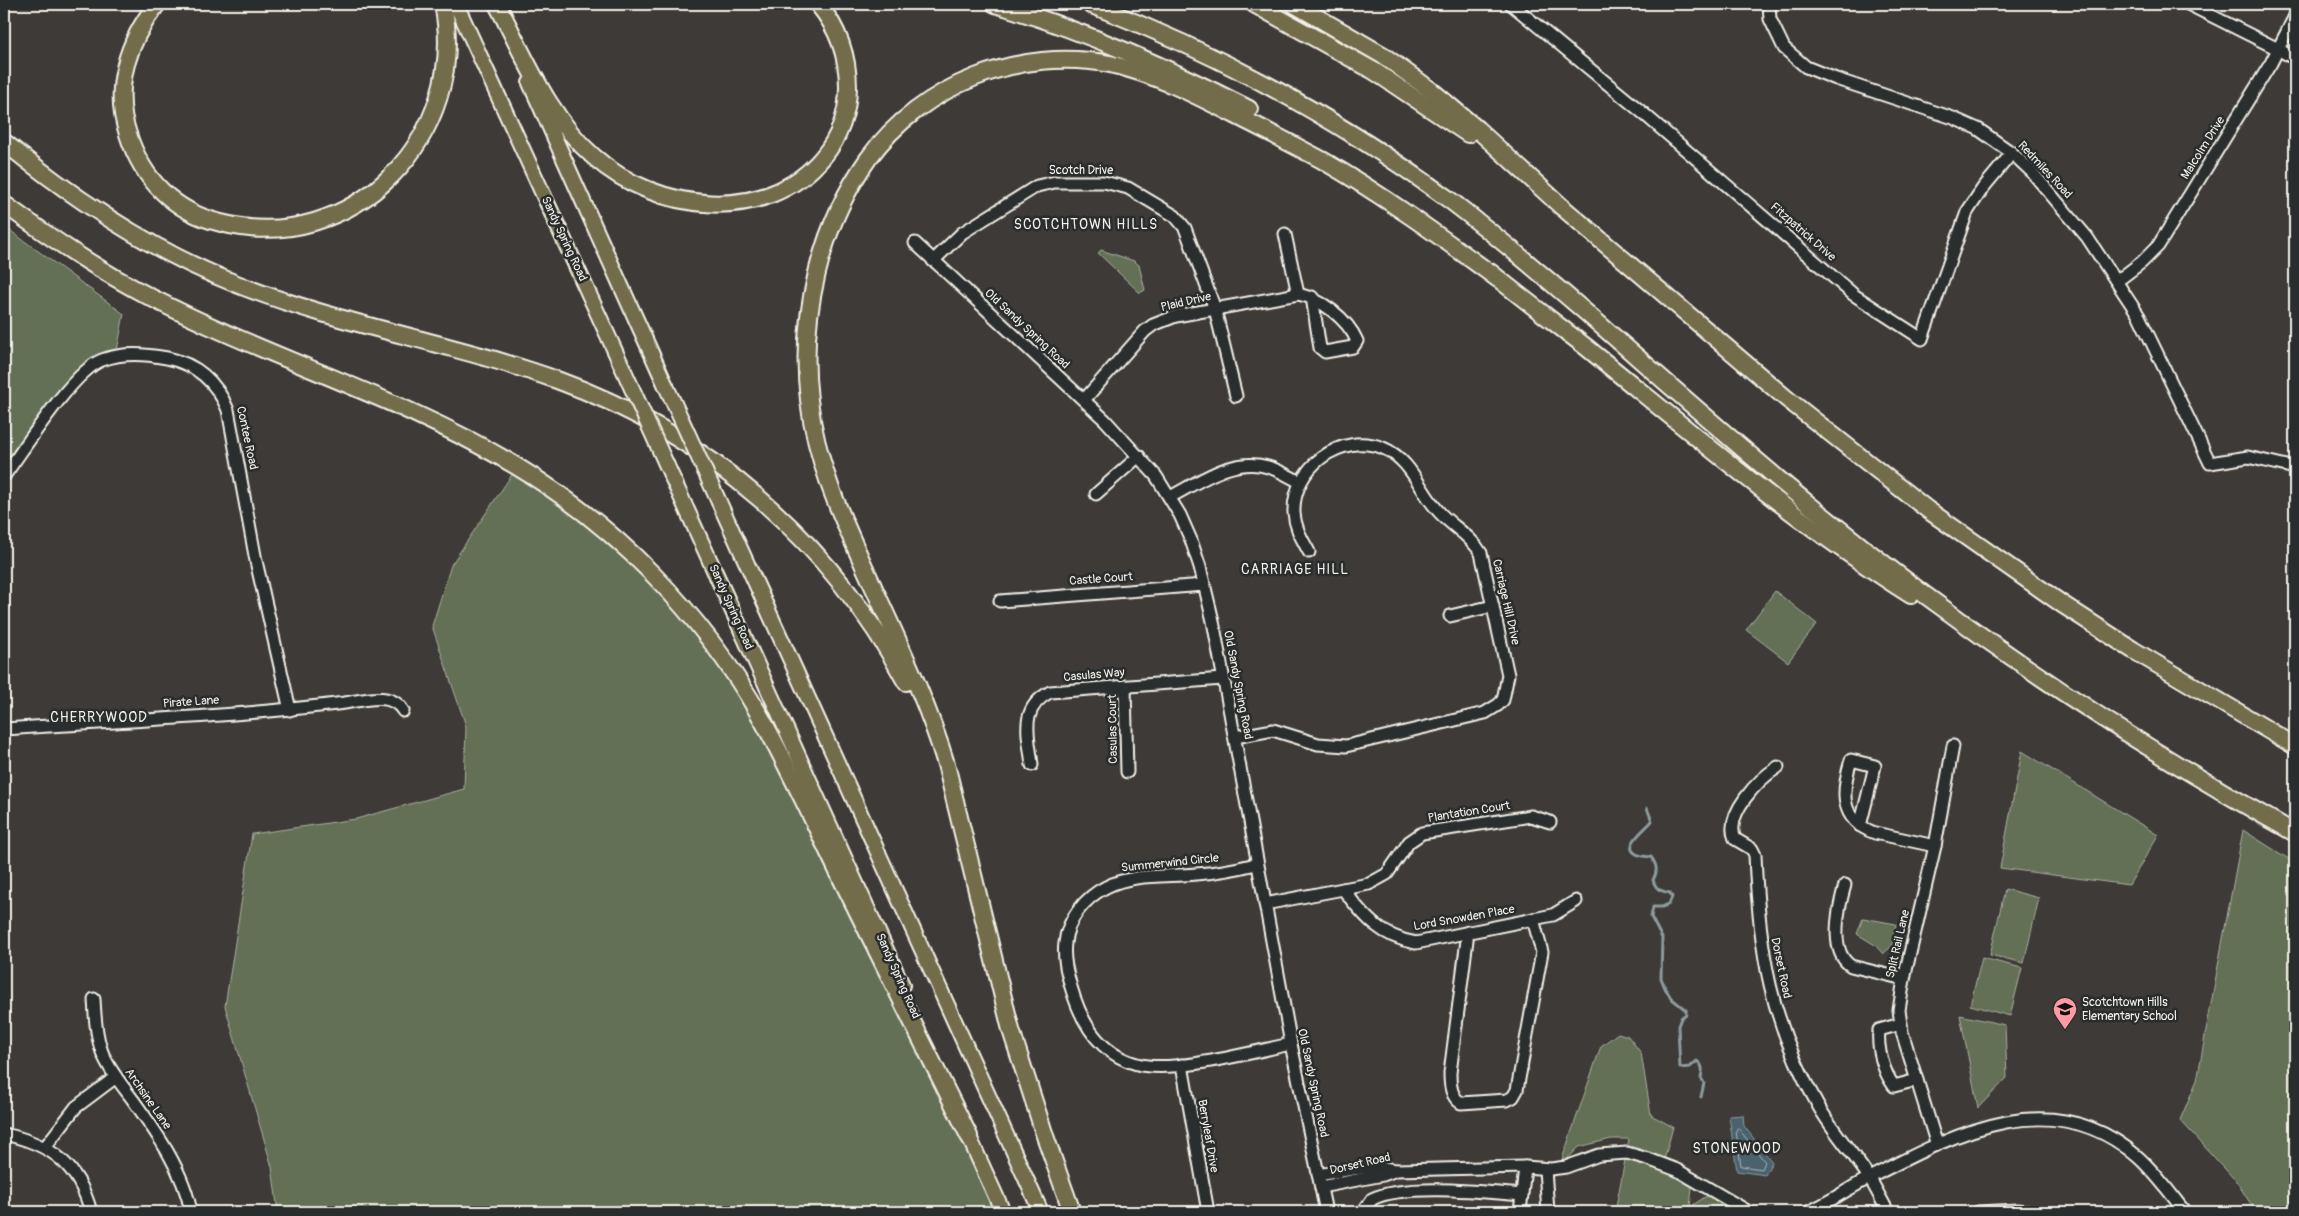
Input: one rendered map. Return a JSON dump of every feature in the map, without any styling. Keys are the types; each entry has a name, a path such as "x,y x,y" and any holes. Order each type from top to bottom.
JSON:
{"highway":[{"path":"157,4 142,24 135,38 124,71 121,95 124,123 133,151 147,174 163,194 184,208 208,220 234,227 264,230 287,229 337,214 382,185 400,168 418,143 434,113 442,87 447,56 443,4"},
{"path":"496,4 553,110 566,128 595,158 632,183 654,192 680,199 721,203 763,198 782,191 801,180 828,151 838,134 845,113 848,75 839,37 830,17 818,4"},
{"path":"995,4 1054,23 1156,64 1275,123 1328,154 1385,192 1498,279 1585,347 1726,463 1799,518 1870,570 2008,654"},
{"path":"1089,4 1223,61 1343,127 1453,203 1519,255 1811,506 1938,605 2008,654 2172,762 2295,833"},
{"path":"1254,4 1326,42 1426,105 1491,150 1562,207 1787,399 1928,510 2046,593 2133,650 2295,746"},
{"path":"1294,4 1384,56 1432,91 1477,129 1562,207"},
{"path":"1072,1212 1011,1030 941,747 923,695 830,488 818,451 809,401 807,350 813,290 820,261 835,216 873,153 891,133 933,99 976,77 1000,69 1052,60 1107,64 1166,82 1324,162 1432,232 1498,279"},
{"path":"4,142 94,210 180,259 232,283 293,305 557,380 601,398 646,420 711,459 784,520 844,585 873,626 915,698 943,766 956,807"},
{"path":"4,204 73,253 154,300 436,424 517,467 593,521 636,558 706,634 759,713 969,1136"}],"main road":[{"name":"Sandy Spring Road","path":"456,4 859,888 1003,1212"},
{"path":"496,4 666,386 1041,1212"}],"street":[{"name":"Redmiles Road","path":"1769,4 1770,19 1784,48 1806,67 1836,79 1953,118 1978,129 2012,153 2031,171 2087,237 2117,281 2157,350 2210,463 2248,457 2295,468"},
{"path":"2188,4 2295,59"},
{"name":"Fitzpatrick Drive","path":"1519,6 1849,290 1922,340 1965,216 1983,188 2012,153"},
{"name":"Malcolm Drive","path":"2117,281 2142,262 2158,246 2278,49 2295,16"},
{"name":"Scotch Drive","path":"933,261 962,233 1029,189 1055,182 1119,184 1144,196 1179,218 1185,228 1214,309 1236,396"},
{"path":"1285,234 1298,294 1312,297 1325,304 1350,330 1357,341 1352,347 1325,352 1320,348 1312,297"},
{"name":"Old Sandy Spring Road","path":"915,243 1084,400 1139,456 1170,497 1191,540 1204,585 1235,737 1256,864 1290,1044 1326,1212"},
{"name":"Plaid Drive","path":"1084,400 1138,338 1153,325 1176,316 1298,294"},
{"name":"Contee Road","path":"4,476 64,393 101,360 135,354 152,356 175,360 209,378 221,393 228,410 256,561 290,710"},
{"name":"Carriage Hill Drive","path":"1235,737 1273,730 1318,744 1346,746 1476,715 1492,709 1503,700 1508,675 1484,560 1477,545 1439,512 1414,474 1390,452 1372,446 1339,448 1317,460 1300,482"},
{"path":"1096,494 1139,456"},
{"path":"1170,497 1218,472 1238,466 1257,465 1268,467 1300,482 1294,503 1295,521 1309,552"},
{"name":"Castle Court","path":"1000,601 1204,585"},
{"path":"1450,616 1493,606"},
{"name":"Casulas Way","path":"1032,765 1027,719 1033,705 1042,696 1050,692 1223,679"},
{"name":"Casulas Court","path":"1125,686 1127,772"},
{"name":"Pirate Lane","path":"4,729 290,710 373,699 392,699 404,711"},
{"name":"Split Rail Lane","path":"1937,1146 1900,1024 1899,1010 1904,979 1935,846 1953,746"},
{"path":"1860,826 1875,766 1851,760 1844,782 1844,797 1848,810 1860,826 1875,833 1935,846"},
{"name":"Dorset Road","path":"1778,767 1758,783 1742,804 1734,821 1733,834 1735,839 1748,845 1754,852 1760,938 1774,1004 1787,1042 1804,1080 1826,1118 1869,1178"},
{"name":"Plantation Court","path":"1265,904 1369,884 1387,874 1409,842 1422,834 1530,816 1550,822"},
{"name":"Summerwind Circle","path":"1256,864 1217,872 1137,879 1114,884 1098,892 1084,903 1074,918 1066,936 1065,961 1074,999 1083,1020 1097,1040 1112,1053 1137,1064 1162,1067 1182,1065 1290,1044"},
{"path":"1845,885 1838,914 1838,934 1845,960 1851,966 1904,979"},
{"name":"Lord Snowden Place","path":"1343,889 1366,917 1382,931 1398,940 1416,943 1553,915 1576,901"},
{"path":"1468,932 1450,1073 1452,1092 1456,1100 1462,1103 1506,1100 1513,1097 1517,1090 1542,952 1533,919"},
{"name":"Archsine Lane","path":"94,999 96,1028 102,1052 116,1077 167,1151 182,1183 191,1212"},
{"path":"1900,1024 1879,1030 1878,1040 1888,1079 1894,1086 1917,1080"},
{"name":"Berryleaf Drive","path":"1182,1065 1208,1212"},
{"path":"45,1147 76,1106 116,1077"},
{"path":"1808,1212 1869,1178 1979,1128 2006,1121 2037,1119 2074,1123 2107,1137 2137,1156 2152,1171 2185,1212"},
{"path":"4,1134 45,1147 75,1174 87,1196 91,1212"},
{"name":"Dorset Road","path":"1320,1187 1383,1175 1396,1170 1545,1169 1566,1167 1609,1153 1627,1153 1648,1158 1685,1174 1749,1212"},
{"path":"1318,1175 1359,1168 1383,1167 1396,1170 1400,1192"},
{"path":"1520,1212 1525,1168"},
{"path":"1545,1169 1548,1212"},
{"path":"1869,1178 1888,1212"},
{"path":"1363,1212 1372,1199 1386,1193 1459,1190 1522,1195"},
{"path":"1978,1212 2018,1210 2035,1212"}],"green space":[{"path":"4,226 124,314 116,356 64,393 4,472"},
{"path":"1101,250 1134,261 1139,265 1145,290 1140,293 1098,253"},
{"path":"517,467 593,521 735,675 1003,1212 278,1212 272,1167 225,1006 252,834 356,819 464,789 466,726 432,626 451,565"},
{"path":"1775,591 1817,624 1788,662 1746,630"},
{"path":"2022,751 2158,835 2129,885 2000,868"},
{"path":"2243,830 2295,863 2295,1212 2256,1212 2236,1181 2180,1120 2197,1080"},
{"path":"2005,889 2039,898 2024,963 1990,955"},
{"path":"1863,918 1896,924 1892,946 1883,954 1875,945 1857,934"},
{"path":"1982,958 2022,968 2010,1016 1970,1005"},
{"path":"1960,1015 2005,1025 2007,1078 1978,1108"},
{"path":"1618,1033 1628,1036 1641,1053 1651,1115 1673,1127 1663,1164 1693,1178 1690,1207 1714,1191 1750,1212 1615,1212 1629,1139 1611,1139 1579,1147 1559,1168 1601,1046"}],"water":[{"path":"1743,1115 1744,1126 1772,1162 1765,1175 1737,1171 1729,1116"}],"waterway":[{"path":"1647,808 1652,821 1636,838 1632,848 1633,852 1639,855 1651,857 1656,868 1654,883 1659,889 1670,893 1672,897 1669,904 1662,907 1653,907 1651,917 1662,938 1661,978 1671,998 1686,1010 1686,1014 1681,1018 1678,1026 1680,1068 1690,1067 1697,1061 1700,1064 1702,1070 1701,1078 1704,1083 1701,1097"},
{"path":"1896,968 1899,957"}],"place":[{"name":"Scotchtown Hills Elementary School","path":"2065,1030"}],"district":[{"name":"SCOTCHTOWN HILLS","path":"1086,224"},
{"name":"CARRIAGE HILL","path":"1295,569"},
{"name":"CHERRYWOOD","path":"99,717"},
{"name":"STONEWOOD","path":"1737,1148"}]}
